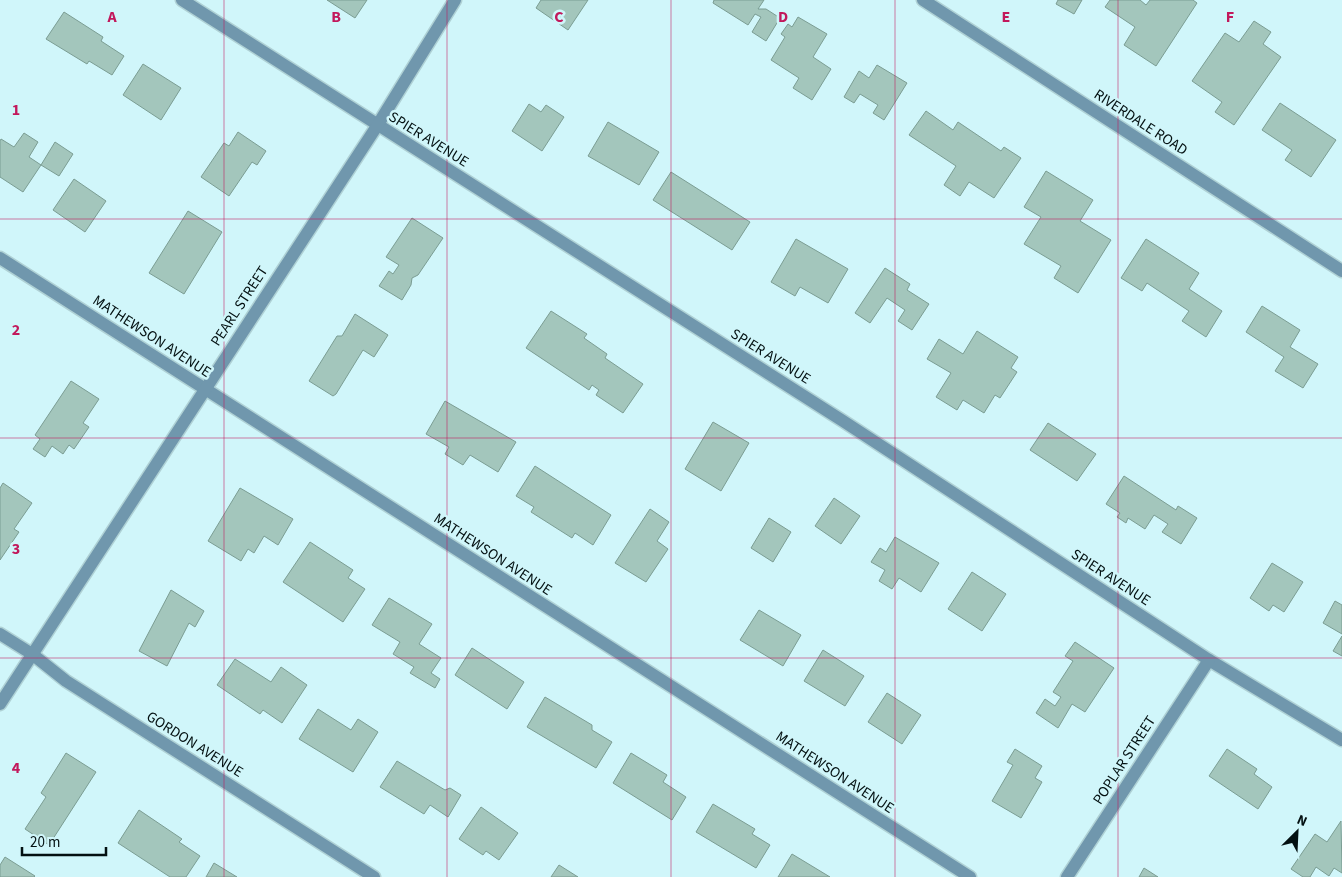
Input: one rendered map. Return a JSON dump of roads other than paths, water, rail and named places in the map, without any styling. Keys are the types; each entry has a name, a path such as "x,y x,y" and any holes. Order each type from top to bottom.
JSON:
{"street":[{"name":"SPIER AVENUE","path":"182,0 377,126 843,421 1209,660 1342,740"},
{"name":"PEARL STREET","path":"0,704 377,126 455,0"},
{"name":"RIVERDALE ROAD","path":"923,0 1342,271"},
{"name":"MATHEWSON AVENUE","path":"0,258 970,877"},
{"name":"GORDON AVENUE","path":"0,634 32,654 66,681 374,877"},
{"name":"POPLAR STREET","path":"1066,877 1209,660"}]}
